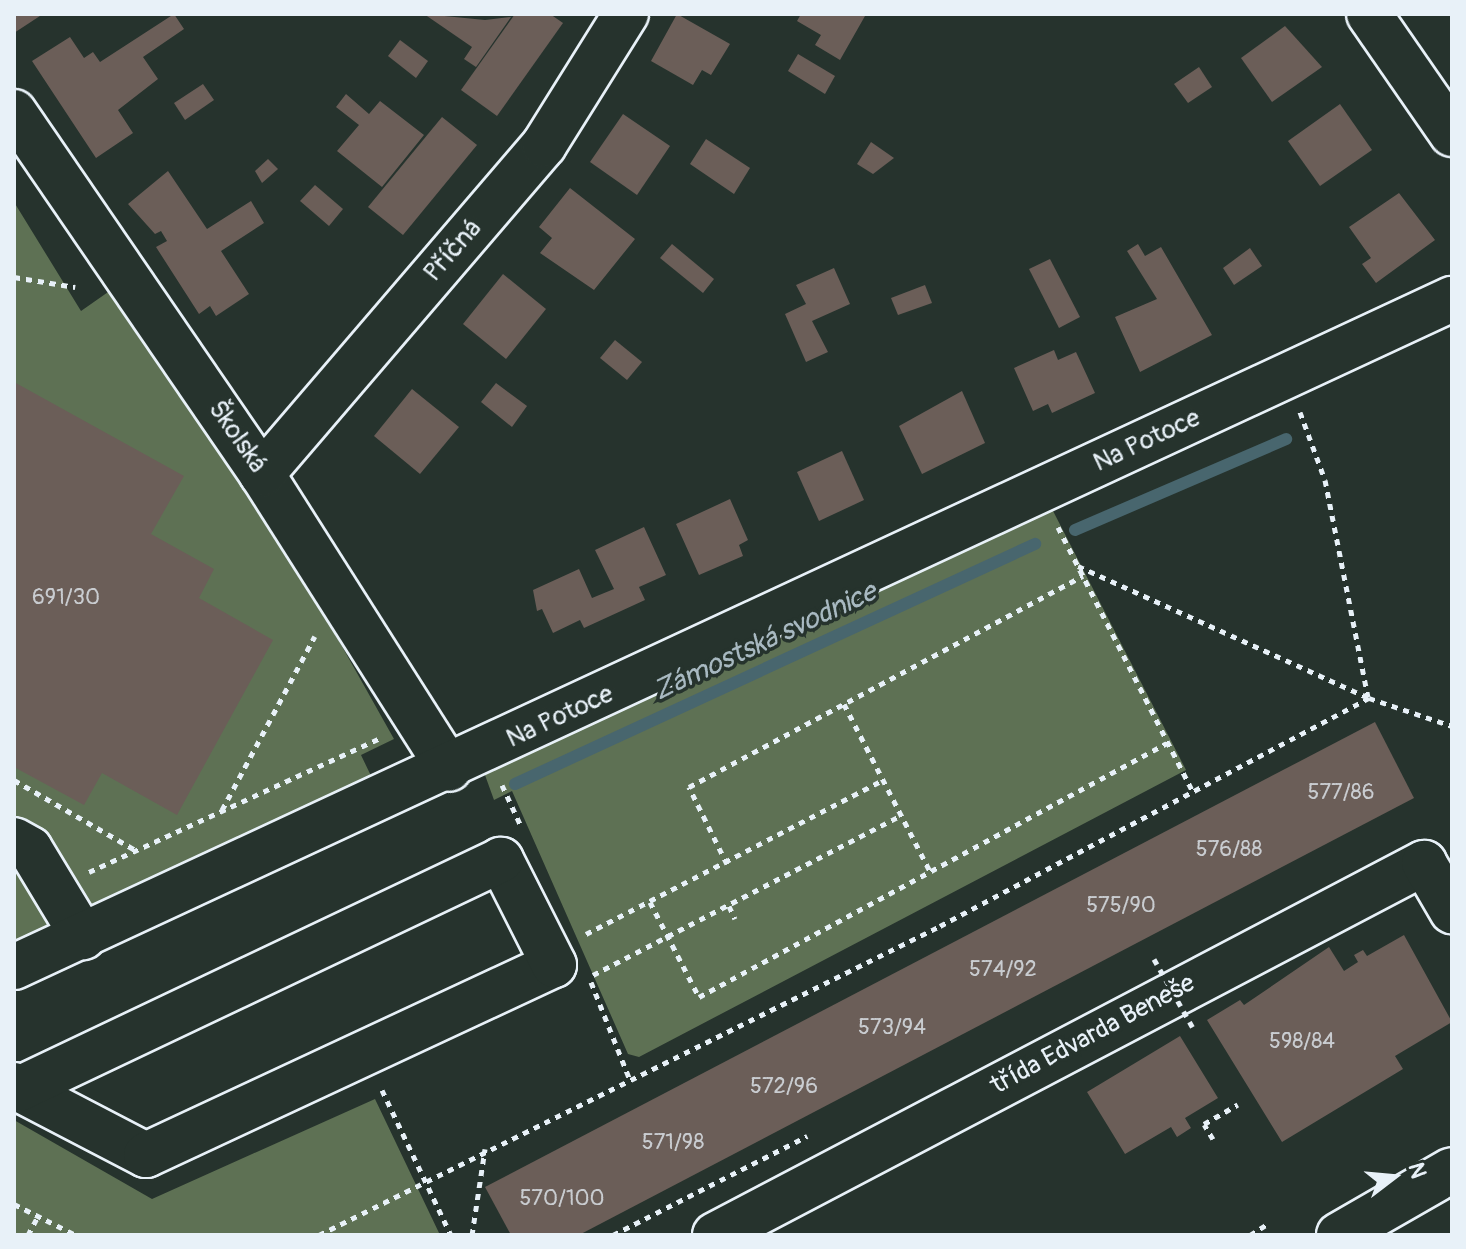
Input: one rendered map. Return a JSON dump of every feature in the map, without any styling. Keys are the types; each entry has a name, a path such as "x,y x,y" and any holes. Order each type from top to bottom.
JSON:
{"street":[{"name":"Příčná","path":"262,474 544,145 626,14"},
{"path":"1369,14 1452,134"},
{"name":"Školská","path":"14,112 262,474 449,769"},
{"name":"Na Potoce","path":"14,967 449,769 1452,299"},
{"path":"14,840 30,849 83,937"},
{"path":"501,860 554,965 146,1155 16,1087 501,860"},
{"name":"třída Edvarda Beneše","path":"715,1235 1424,863 1452,911"},
{"path":"1339,1235 1452,1170"}],"path":[{"path":"14,277 75,287"},
{"path":"1288,376 1325,480 1369,698"},
{"path":"1040,491 1193,792"},
{"path":"1078,566 1369,698 1452,726"},
{"path":"727,864 689,787 1083,576"},
{"path":"222,810 323,621"},
{"path":"319,1235 422,1178 940,926 1369,698"},
{"path":"844,704 930,871"},
{"path":"54,888 386,735 392,724"},
{"path":"650,902 699,997 1167,743"},
{"path":"14,780 136,850"},
{"path":"572,941 727,864 883,780"},
{"path":"589,977 902,815"},
{"path":"729,906 735,919"},
{"path":"1154,959 1193,1028"},
{"path":"365,1053 451,1235"},
{"path":"1213,1139 1204,1124 1238,1104"},
{"path":"472,1235 485,1148"},
{"path":"14,1204 76,1235"},
{"path":"28,1235 38,1216"},
{"path":"1250,1235 1266,1225"}],"green space":[{"path":"14,202 81,311 111,290 234,454 394,739 361,755 373,780 14,944"},
{"path":"1051,507 1186,770 639,1057 628,1054 512,791 494,800 481,764"},
{"path":"375,1099 440,1235 14,1235 14,1120 152,1199"}],"building":[{"path":"14,14 43,14 14,33"},
{"path":"174,14 184,29 143,57 158,79 118,110 133,133 96,158 32,61 70,37 84,58 93,52 100,62"},
{"path":"424,14 485,20 511,17 476,67 464,59 472,47"},
{"path":"515,14 550,14 563,23 497,116 461,90"},
{"path":"677,14 730,44 711,75 702,70 693,85 651,61"},
{"path":"801,14 865,16 840,60 815,45 821,35 797,21"},
{"path":"1285,26 1322,67 1272,102 1241,58"},
{"path":"400,40 428,61 416,78 388,56"},
{"path":"798,54 835,76 825,94 788,71"},
{"path":"1199,67 1212,87 1188,103 1174,84"},
{"path":"203,84 214,100 185,120 174,103"},
{"path":"346,94 369,114 380,101 424,135 382,187 337,151 359,125 336,107"},
{"path":"1340,104 1372,150 1320,186 1288,141"},
{"path":"623,114 670,146 637,195 590,162"},
{"path":"442,117 477,145 403,235 368,207"},
{"path":"706,139 750,168 734,194 690,164"},
{"path":"871,142 894,158 873,174 857,164"},
{"path":"268,159 278,169 262,183 255,171"},
{"path":"168,171 207,229 251,201 264,223 221,251 249,294 216,316 210,306 199,314 156,247 167,241 161,231 155,234 128,204"},
{"path":"315,185 343,209 329,226 300,201"},
{"path":"570,188 635,239 594,290 540,253 552,238 539,227"},
{"path":"1399,193 1435,240 1376,283 1362,264 1371,258 1349,227"},
{"path":"672,244 714,279 703,293 660,258"},
{"path":"1138,244 1145,256 1161,247 1212,335 1140,372 1115,317 1157,299 1127,251"},
{"path":"1250,248 1262,266 1234,285 1223,268"},
{"path":"1050,259 1080,317 1059,328 1029,269"},
{"path":"834,268 850,304 812,321 828,352 806,362 785,314 806,304 796,285"},
{"path":"503,274 546,309 506,359 463,324"},
{"path":"925,285 932,303 898,315 891,298"},
{"path":"615,340 642,362 627,380 600,358"},
{"path":"1054,350 1058,360 1076,352 1095,393 1052,413 1048,404 1033,411 1014,368"},
{"path":"14,382 184,476 151,534 214,569 199,598 273,640 177,815 102,773 84,805 14,767"},
{"path":"496,383 527,406 512,427 481,402"},
{"path":"412,389 459,427 420,474 374,436"},
{"path":"962,391 985,443 922,474 899,426"},
{"path":"842,451 864,500 819,521 797,472"},
{"path":"730,499 748,540 739,545 743,556 699,575 676,524"},
{"path":"644,527 666,575 639,587 645,600 584,628 580,620 553,633 542,609 537,611 533,590 579,569 592,598 614,589 595,550"},
{"path":"1375,722 1414,798 579,1235 511,1235 485,1187"},
{"path":"1404,935 1452,1022 1395,1056 1403,1069 1282,1142 1207,1020 1240,1000 1244,1005 1329,947 1344,971 1358,962 1354,955 1363,950 1367,956"},
{"path":"1180,1036 1218,1098 1185,1118 1191,1128 1177,1137 1171,1127 1125,1154 1087,1092"}],"waterway":[{"name":"Zámostská svodnice","path":"1075,530 1286,439"},
{"name":"Zámostská svodnice","path":"515,784 1035,544"}]}
